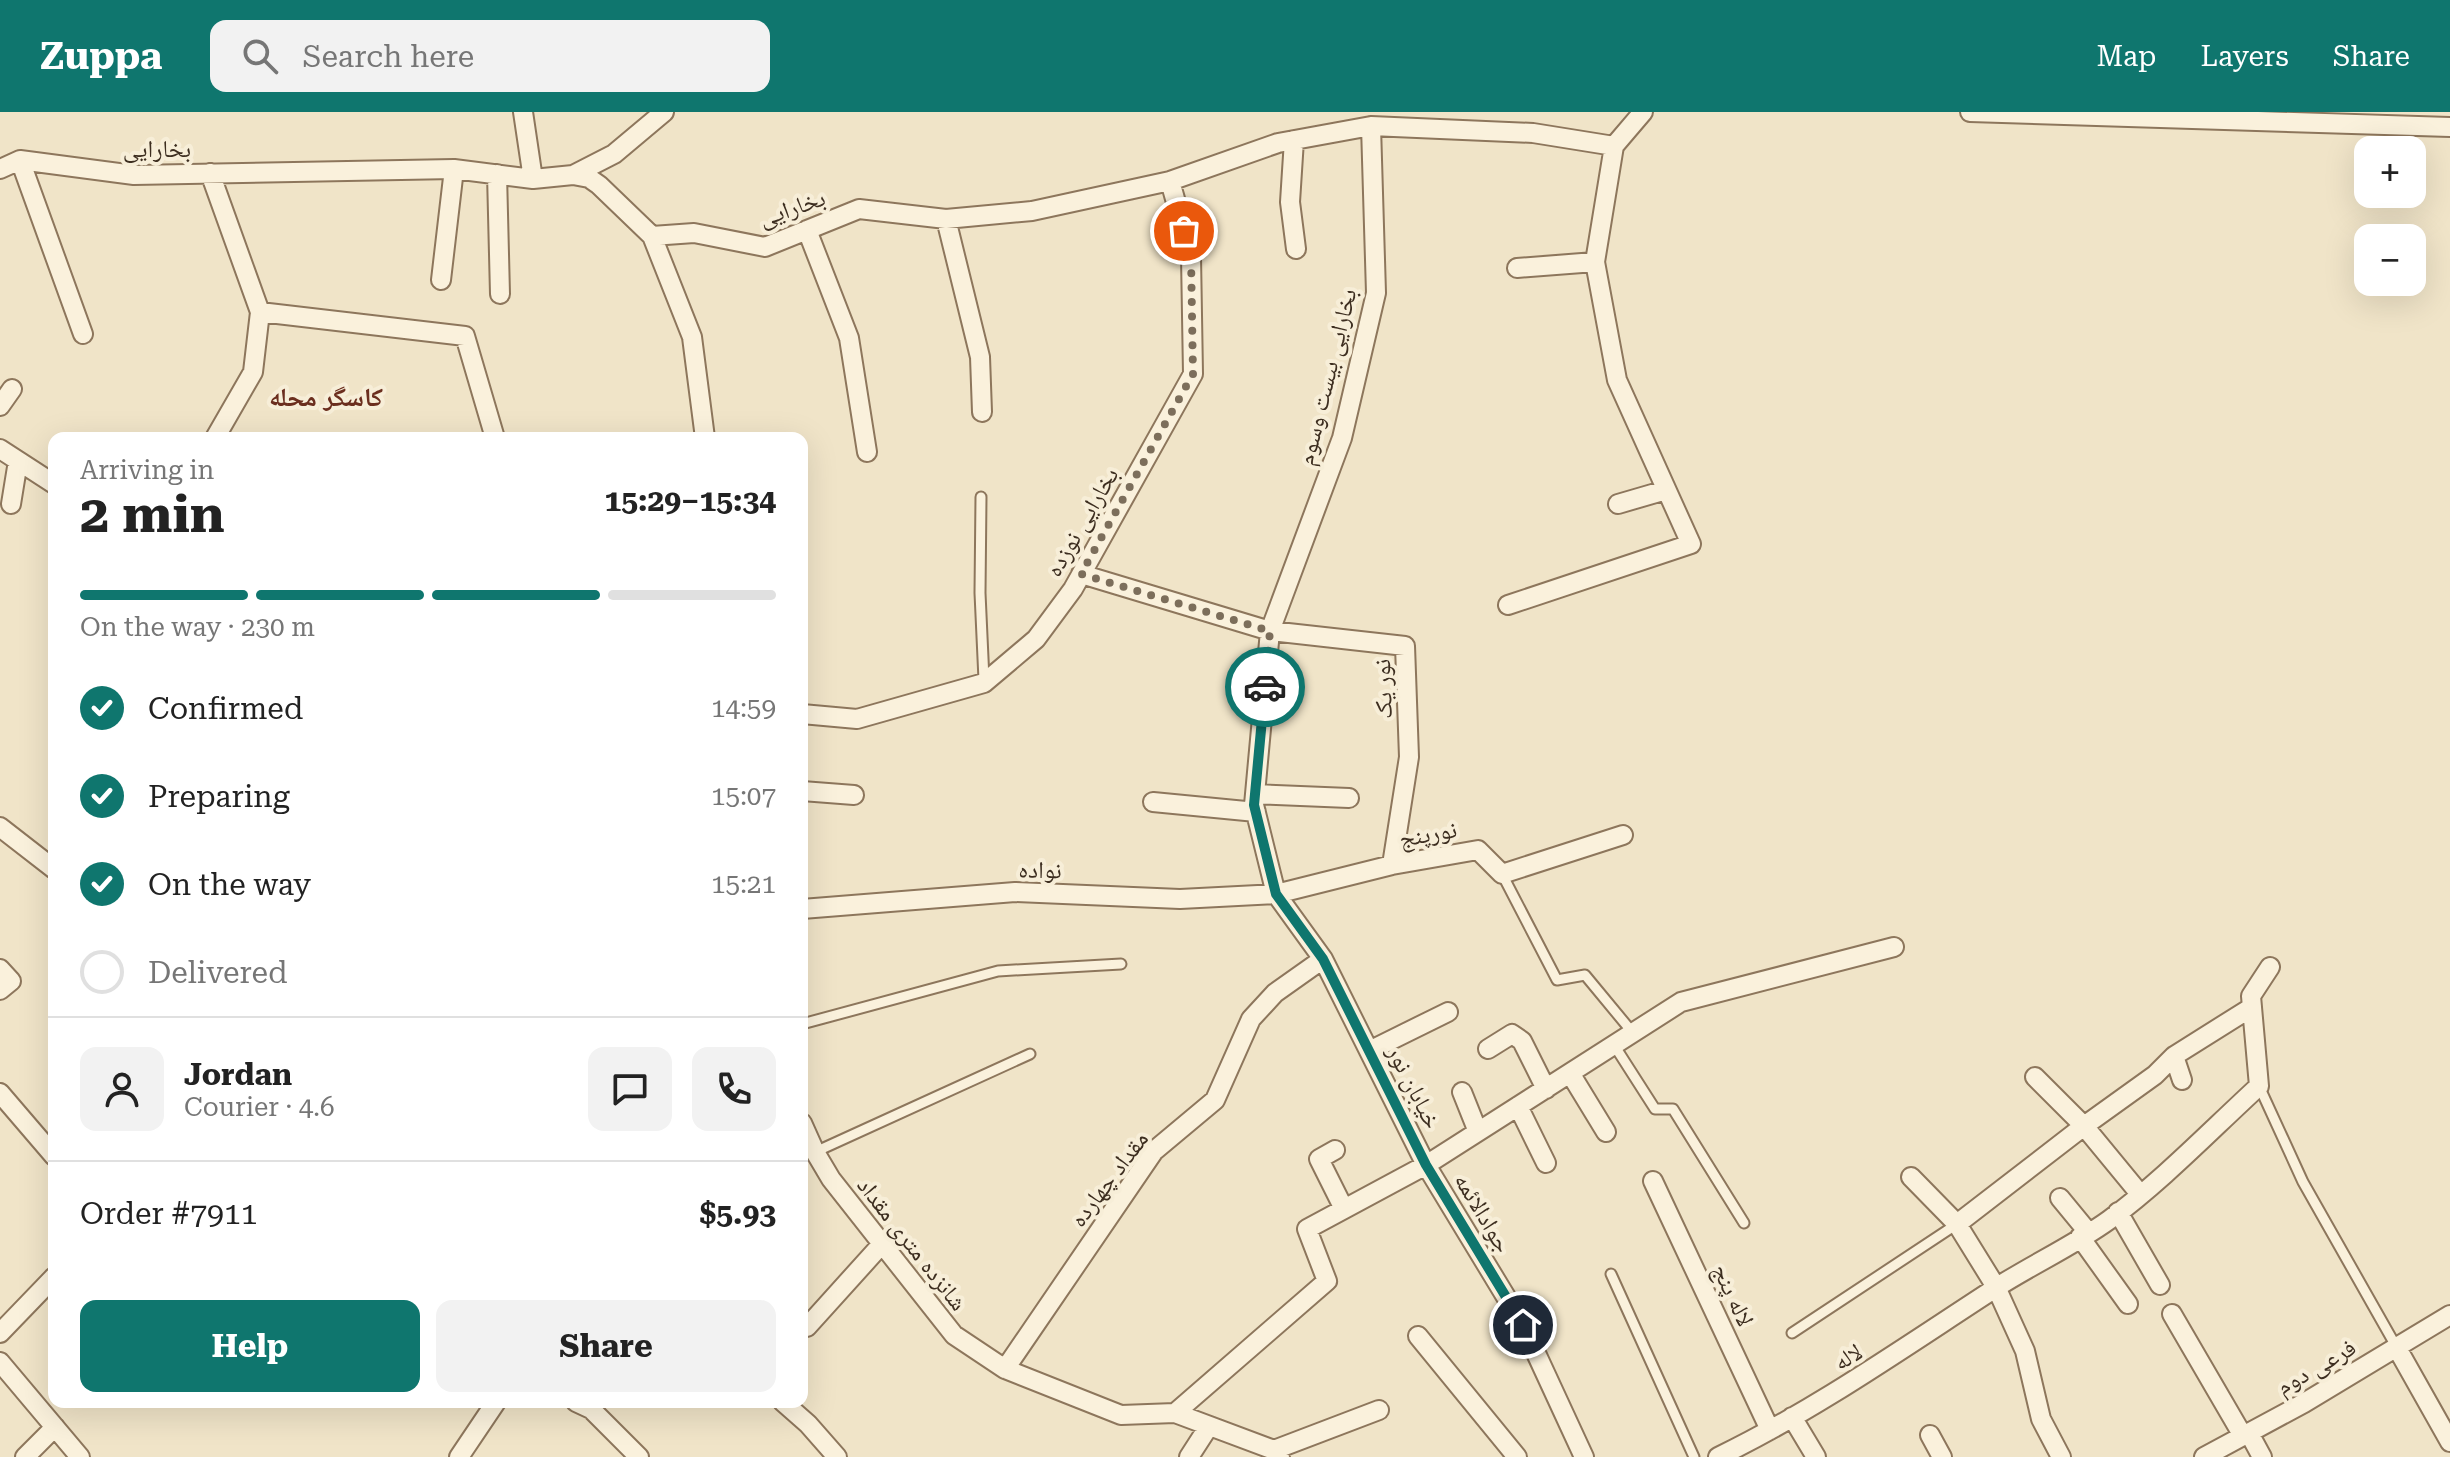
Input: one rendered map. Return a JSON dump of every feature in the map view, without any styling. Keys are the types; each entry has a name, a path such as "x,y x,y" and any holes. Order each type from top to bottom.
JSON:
{"street":[{"path":"523,112 533,179"},
{"path":"573,175 614,154 664,112"},
{"path":"1508,605 1691,544 1617,380 1595,262 1614,146 1643,112"},
{"path":"1970,112 2450,127"},
{"name":"بخارایی","path":"652,236 694,233 765,247 859,209 946,219 1032,211 1170,181 1278,143 1371,126 1533,133 1614,146"},
{"name":"بخارایی بیست وسوم","path":"1270,631 1342,438 1376,293 1371,126"},
{"path":"1294,140 1290,202 1296,249"},
{"path":"0,169 20,160 83,334"},
{"name":"بخارایی","path":"20,160 134,175 454,169 533,179 573,175"},
{"path":"441,280 454,169"},
{"path":"210,173 260,312 253,372 218,432"},
{"path":"497,174 500,294"},
{"path":"573,175 589,178 599,185 652,236 692,337 704,432"},
{"name":"بخارایی نوزده","path":"808,715 857,719 984,683 1036,639 1081,574 1193,374 1191,256 1170,181"},
{"path":"946,219 980,357 982,412"},
{"path":"807,230 849,338 867,452"},
{"path":"1517,268 1595,262"},
{"path":"260,312 465,336 493,432"},
{"path":"0,406 12,389"},
{"path":"0,449 48,480"},
{"path":"11,504 18,461"},
{"path":"1618,504 1666,490"},
{"path":"1081,574 1270,631"},
{"name":"خیابان نور","path":"1270,631 1256,803 1276,894 1323,959 1426,1165 1681,1002 1894,947"},
{"name":"نور یک","path":"1270,631 1405,646 1409,757 1392,865"},
{"path":"808,791 854,795"},
{"path":"1153,802 1256,803 1349,798"},
{"path":"0,827 48,864"},
{"path":"1502,874 1623,835"},
{"name":"نورپنج","path":"1276,894 1392,865 1478,850 1502,874"},
{"name":"نواده","path":"808,909 1015,892 1180,899 1276,894"},
{"name":"مقداد چهارده","path":"1005,1369 1154,1151 1215,1100 1251,1019 1275,993 1323,959"},
{"path":"2259,1086 2251,996 2270,967"},
{"path":"0,969 11,981 0,990"},
{"path":"1957,1224 2155,1075 2174,1056 2252,1007"},
{"path":"1369,1051 1448,1012"},
{"path":"1488,1049 1512,1034 1522,1041 1546,1089"},
{"path":"2174,1056 2182,1080"},
{"path":"1570,1073 1606,1132"},
{"path":"2035,1077 2084,1126 2140,1194"},
{"name":"لاله","path":"1718,1457 1873,1370 1996,1287 2118,1212 2259,1086"},
{"path":"1462,1092 1478,1132"},
{"path":"0,1093 48,1149"},
{"path":"1518,1106 1546,1163"},
{"name":"شانزده متری مقداد","path":"808,1136 831,1179 954,1335 1005,1369 1121,1415 1175,1413 1277,1453"},
{"path":"1335,1150 1319,1159 1344,1209"},
{"path":"1175,1413 1327,1281 1307,1229 1426,1165"},
{"name":"جوادالائمه","path":"1426,1165 1523,1325 1584,1457"},
{"path":"1911,1177 1957,1224 1996,1287 2025,1351 2041,1419 2061,1457"},
{"name":"لاله پنج","path":"1653,1181 1770,1430"},
{"path":"2060,1198 2128,1304"},
{"path":"2118,1212 2160,1285"},
{"path":"808,1326 881,1245"},
{"path":"0,1333 48,1283"},
{"path":"2172,1314 2262,1457"},
{"name":"فرعی دوم","path":"2204,1457 2450,1315"},
{"path":"1418,1336 1517,1457"},
{"path":"2397,1348 2450,1442"},
{"path":"0,1362 80,1457"},
{"path":"459,1457 492,1408"},
{"path":"587,1408 639,1457"},
{"path":"790,1408 837,1457"},
{"path":"1277,1453 1379,1410"},
{"path":"1792,1417 1816,1457"},
{"path":"1189,1457 1209,1426"},
{"path":"25,1457 55,1427"},
{"path":"1930,1435 1942,1457"}],"lane":[{"path":"981,497 980,593 984,683"},
{"path":"1502,874 1557,980 1585,975 1633,1033"},
{"path":"808,1022 998,971 1121,964"},
{"path":"1614,1045 1655,1109 1673,1109 1744,1223"},
{"path":"815,1152 1030,1054"},
{"path":"2259,1086 2303,1182 2397,1348"},
{"path":"1792,1333 1957,1224"},
{"path":"1611,1274 1694,1457"}],"way so far":[{"path":"1184,231 1191,256 1193,374 1081,574 1270,631 1265,687"}],"district":[{"name":"کاسگر محله","path":"326,397"}],"route":[{"path":"1265,687 1254,805 1276,894 1323,959 1426,1165 1523,1325"}]}
